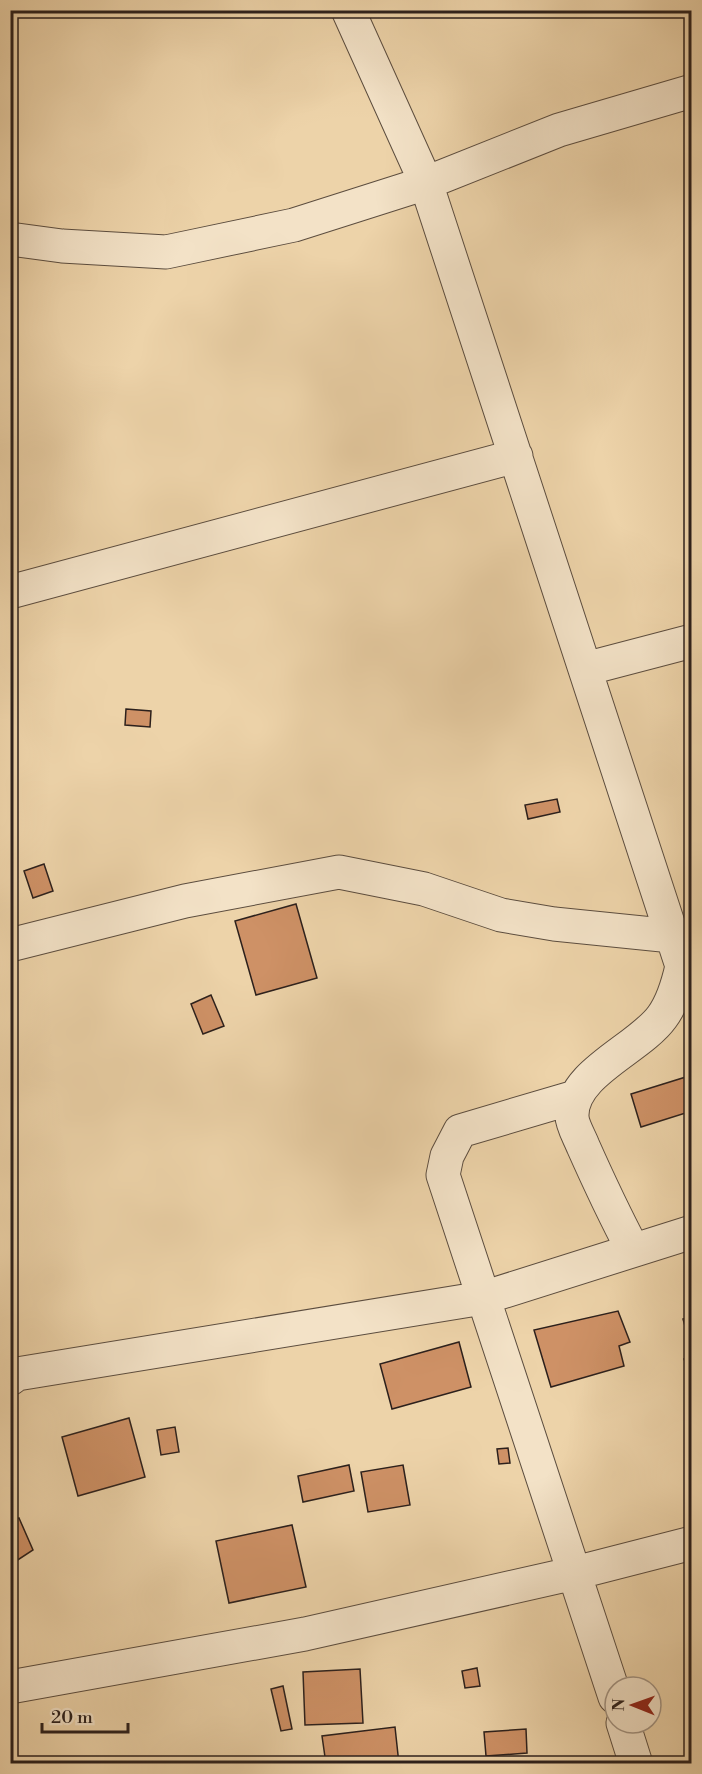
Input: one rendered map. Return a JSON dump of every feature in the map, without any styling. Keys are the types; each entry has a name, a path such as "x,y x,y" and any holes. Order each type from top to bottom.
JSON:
{"street":[{"path":"348,10 426,183 682,966 675,993 661,1018 627,1050 590,1078 575,1097 571,1118 608,1204 633,1250"},
{"path":"10,239 62,246 166,252 294,225 426,183 559,130 692,91"},
{"path":"10,592 516,456"},
{"path":"585,669 692,641"},
{"path":"10,945 185,901 339,872 424,889 501,915 554,924 672,936"},
{"path":"575,1097 460,1131 447,1156 443,1174 608,1675"},
{"path":"13,1372 483,1298 692,1232"},
{"path":"10,1687 305,1634 575,1573 692,1543"},
{"path":"627,1735 636,1764"}],"building":[{"path":"126,709 151,711 150,727 125,725"},
{"path":"557,799 560,812 528,819 525,805"},
{"path":"44,864 53,891 33,898 24,871"},
{"path":"296,904 317,978 256,995 235,921"},
{"path":"211,995 224,1026 203,1034 191,1004"},
{"path":"689,1076 692,1084 692,1111 641,1127 631,1094"},
{"path":"618,1311 630,1342 619,1346 624,1366 551,1387 534,1330"},
{"path":"692,1316 692,1347 691,1347 683,1319"},
{"path":"459,1342 471,1387 392,1409 380,1364"},
{"path":"692,1357 692,1379 684,1359"},
{"path":"129,1418 145,1477 78,1496 62,1437"},
{"path":"175,1427 179,1452 161,1455 157,1430"},
{"path":"508,1448 510,1463 499,1464 497,1449"},
{"path":"349,1465 354,1491 303,1502 298,1476"},
{"path":"403,1465 410,1505 368,1512 361,1472"},
{"path":"19,1518 33,1550 10,1565 10,1521"},
{"path":"292,1525 306,1587 229,1603 216,1541"},
{"path":"477,1668 480,1686 465,1688 462,1671"},
{"path":"360,1669 363,1723 305,1725 303,1672"},
{"path":"687,1684 692,1684 692,1701 688,1701"},
{"path":"283,1686 292,1729 281,1731 271,1689"},
{"path":"395,1727 399,1764 326,1764 322,1736"},
{"path":"526,1729 527,1753 486,1756 484,1732"}]}
